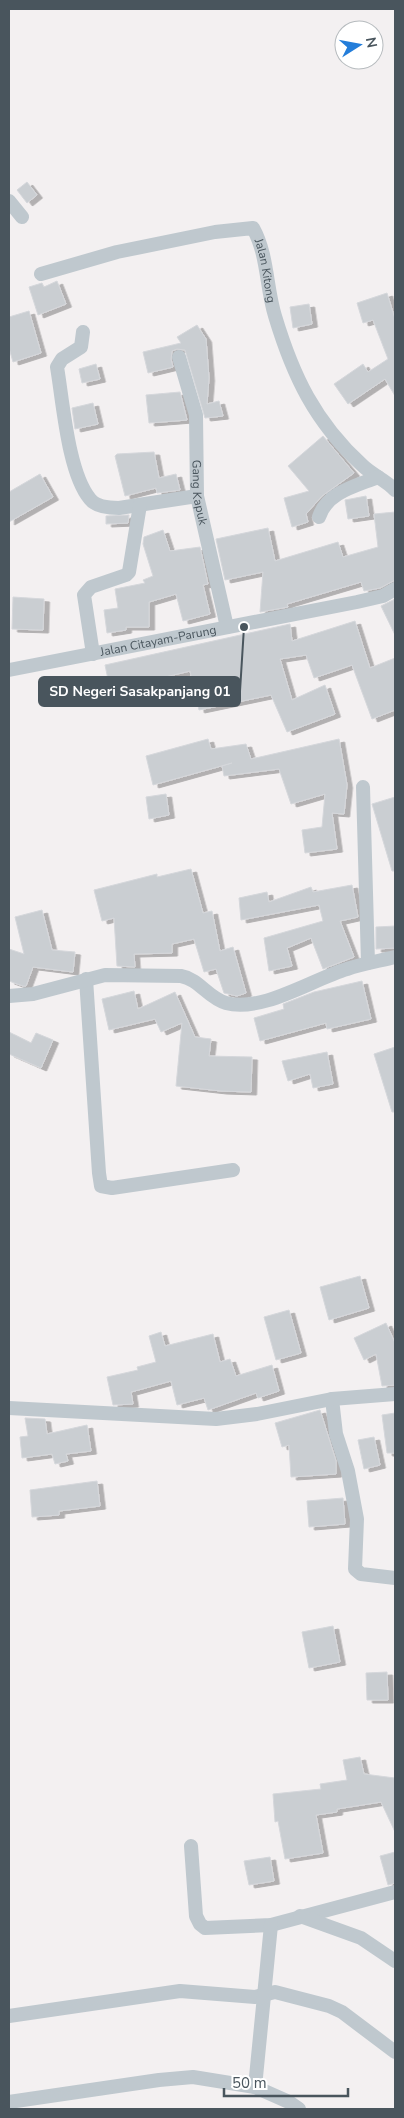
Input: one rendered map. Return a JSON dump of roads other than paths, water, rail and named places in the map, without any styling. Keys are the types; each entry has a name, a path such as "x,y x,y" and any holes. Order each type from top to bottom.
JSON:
{"street":[{"path":"9,201 22,217"},
{"name":"Jalan Kitong","path":"41,274 117,252 215,232 253,228 258,237 274,314 295,376 320,420 363,467 395,490"},
{"path":"83,332 81,346 62,359 57,367 74,461 81,483 91,501 108,508 197,496"},
{"name":"Gang Kapuk","path":"178,357 196,415 197,496 227,627"},
{"path":"319,517 322,509 335,495 378,477"},
{"path":"93,654 84,595 91,587 126,576 129,572 140,505"},
{"name":"Jalan Citayam-Parung","path":"9,670 357,602 383,596 395,589"},
{"path":"363,787 368,963"},
{"path":"9,996 33,994 105,975 181,976 190,978 227,1004 244,1004 280,996 346,969 395,957"},
{"path":"86,979 101,1186 112,1188 233,1170"},
{"path":"9,1408 216,1419 237,1418 332,1399 395,1394"},
{"path":"332,1399 336,1434 348,1471 357,1519 356,1569 362,1574 395,1578"},
{"path":"191,1846 196,1916 204,1928 271,1925 395,1892"},
{"path":"300,1916 361,1938 395,1961"},
{"path":"255,2088 271,1925"},
{"path":"9,2016 180,1991 263,1996 275,1992 329,2006 353,2020 395,2052"},
{"path":"9,2102 159,2080 193,2077 255,2088 289,2102 299,2109"}],"place":[{"name":"SD Negeri Sasakpanjang 01","path":"244,627"}]}
